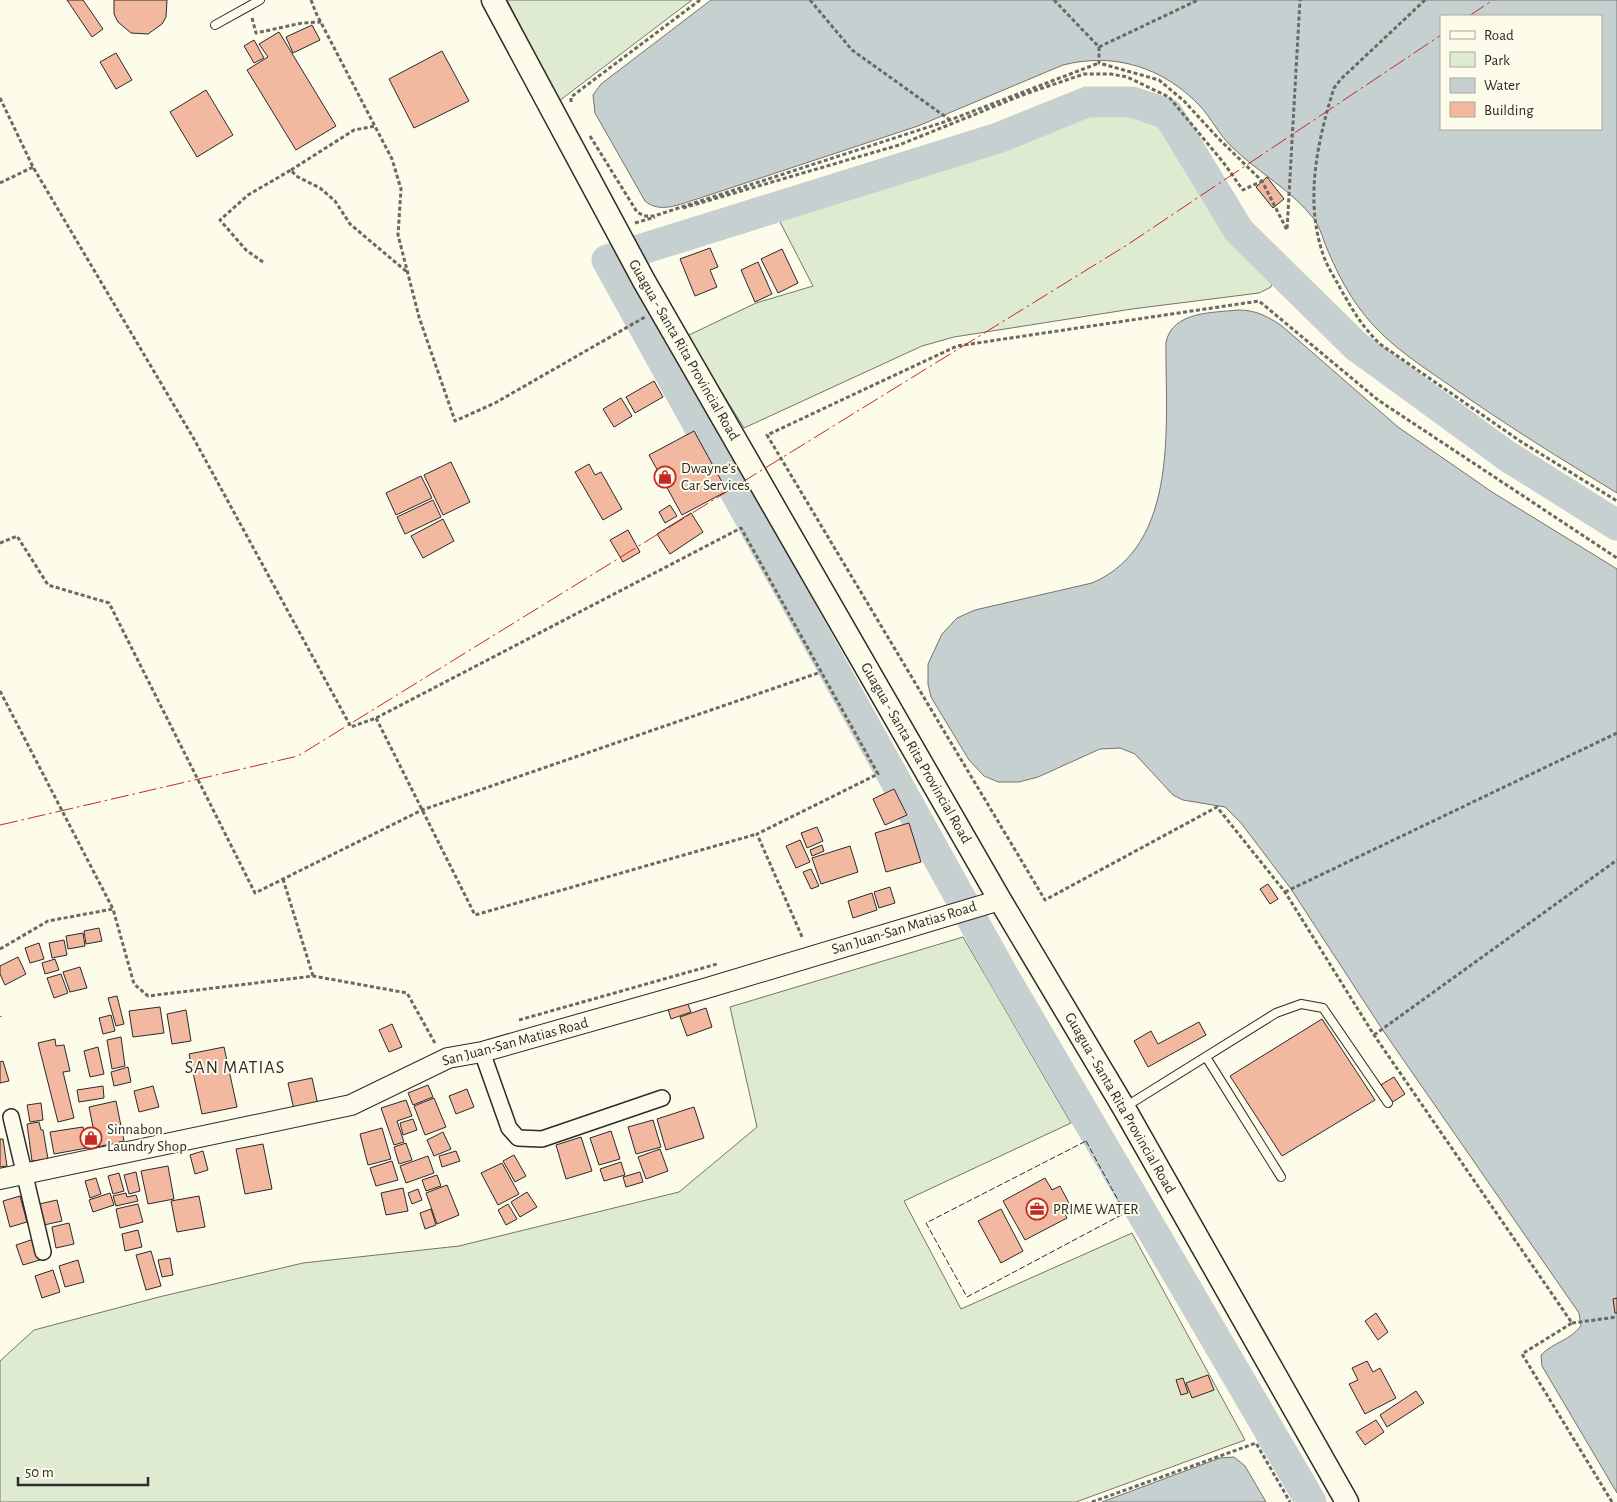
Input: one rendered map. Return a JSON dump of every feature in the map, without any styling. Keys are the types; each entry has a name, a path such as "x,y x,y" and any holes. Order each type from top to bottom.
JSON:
{"main road":[{"name":"Guagua - Santa Rita Provincial Road","path":"493,0 619,236 991,902 1124,1108 1347,1502"}],"street":[{"name":"San Juan-San Matias Road","path":"0,1180 351,1105 448,1058 482,1052 707,988 991,902"},
{"path":"482,1052 509,1128 518,1138 542,1140 662,1098"},
{"path":"11,1116 42,1252"}],"lane":[{"path":"215,25 260,0"},
{"path":"1124,1108 1276,1013 1301,1004 1323,1008 1388,1103"},
{"path":"1206,1057 1281,1177"}],"path":[{"path":"312,0 321,22 392,159 401,189 398,235 419,317 455,421 495,403 660,308"},
{"path":"572,106 572,97 700,0"},
{"path":"810,0 852,50 950,120"},
{"path":"1054,0 1060,9 1099,47 1099,63"},
{"path":"1099,47 1198,0"},
{"path":"587,131 637,212 654,216 950,120 1099,63 1159,80 1184,101 1262,181 1287,230 1287,194 1300,0"},
{"path":"1425,0 1341,78 1334,88 1316,164 1313,192 1314,219 1324,258 1361,325 1380,344 1520,441 1617,501"},
{"path":"250,11 256,33 302,23 321,22"},
{"path":"619,236 899,145 1025,94 1084,74 1111,74 1127,77 1169,97 1223,162 1243,190 1262,181"},
{"path":"0,98 32,167 194,438 351,727 376,718 741,528 878,774 757,834 475,915 376,718"},
{"path":"263,262 246,250 220,220 248,195 354,130 375,126"},
{"path":"0,183 32,167"},
{"path":"291,170 296,176 320,188 335,202 350,224 408,273"},
{"path":"1572,1324 1374,1035 1285,892 1217,807 1045,900 767,435 957,346 1260,301 1378,400 1617,558"},
{"path":"0,543 18,536 48,585 109,602 255,893 422,810 821,672"},
{"path":"0,691 113,909 134,984 148,996 313,976 407,993 438,1047"},
{"path":"1285,892 1617,733"},
{"path":"757,834 804,939 794,942"},
{"path":"1374,1035 1617,860"},
{"path":"283,879 313,976"},
{"path":"0,949 48,921 113,909"},
{"path":"513,1022 719,963"},
{"path":"1612,1502 1522,1354 1572,1324 1617,1317"},
{"path":"1092,1502 1256,1443 1290,1502"}],"green space":[{"path":"507,0 692,0 559,101"},
{"path":"1084,109 1130,109 1165,120 1238,239 1273,277 1271,287 1259,293 1132,309 954,337 922,346 744,428 687,336 756,303 813,286 778,218 967,154"},
{"path":"963,937 1071,1123 904,1201 961,1309 1132,1233 1245,1440 1076,1502 0,1502 0,1361 34,1330 159,1297 303,1263 459,1246 679,1192 757,1127 730,1007"}],"water":[{"path":"711,0 1617,0 1617,493 1493,415 1391,342 1366,317 1351,296 1333,263 1314,219 1306,209 1232,147 1200,106 1186,93 1154,72 1137,66 1101,60 1063,65 918,126 670,207 657,207 645,201 595,113 593,95 601,84"},
{"path":"1238,310 1261,314 1282,326 1398,427 1492,492 1617,569 1617,1493 1542,1366 1541,1355 1581,1326 1579,1313 1382,1029 1291,889 1241,823 1225,807 1183,800 1173,795 1135,754 1120,748 1100,749 1038,777 1019,782 998,782 984,776 969,760 931,697 928,684 928,664 942,634 957,618 975,610 1092,583 1121,565 1141,540 1154,511 1162,478 1166,443 1166,342 1170,332 1185,319 1206,313"},
{"path":"1234,1457 1245,1466 1266,1502 1102,1502 1220,1458"}],"building":[{"path":"67,0 83,0 103,29 92,37"},
{"path":"114,0 167,0 166,17 162,24 148,34 131,33 118,22 114,14"},
{"path":"312,25 320,40 293,53 286,37"},
{"path":"279,32 336,126 296,150 247,70 268,57 259,44"},
{"path":"254,40 264,58 254,63 244,46"},
{"path":"442,51 469,101 414,128 389,79"},
{"path":"116,53 132,80 116,89 100,62"},
{"path":"206,90 233,135 197,157 170,112"},
{"path":"1267,177 1284,199 1273,208 1256,187"},
{"path":"710,248 718,267 710,270 717,287 695,296 680,259"},
{"path":"782,249 798,283 778,293 761,259"},
{"path":"758,262 772,294 755,302 741,270"},
{"path":"654,381 663,397 635,413 626,397"},
{"path":"621,398 632,416 614,427 603,409"},
{"path":"694,431 727,491 682,515 649,455"},
{"path":"451,462 470,502 443,515 424,475"},
{"path":"589,464 595,475 601,472 622,509 603,520 575,472"},
{"path":"421,476 432,498 396,515 386,493"},
{"path":"433,500 441,517 405,534 397,517"},
{"path":"670,505 677,516 665,523 659,512"},
{"path":"691,513 703,532 670,554 657,534"},
{"path":"443,519 454,541 423,558 411,536"},
{"path":"628,530 640,552 623,562 610,540"},
{"path":"894,789 907,815 885,825 873,799"},
{"path":"909,823 921,862 886,872 875,833"},
{"path":"817,827 823,841 807,848 801,833"},
{"path":"800,840 810,862 796,868 786,846"},
{"path":"822,845 824,851 812,856 810,850"},
{"path":"850,846 858,872 821,884 812,858"},
{"path":"811,869 819,886 811,889 803,872"},
{"path":"1268,884 1278,899 1270,904 1260,889"},
{"path":"890,887 895,903 879,908 874,892"},
{"path":"872,893 877,910 853,918 848,901"},
{"path":"99,928 102,941 86,944 84,931"},
{"path":"83,933 85,946 68,949 66,936"},
{"path":"64,940 67,955 52,958 49,943"},
{"path":"39,943 44,959 30,963 25,948"},
{"path":"18,957 26,974 5,985 0,974 0,966"},
{"path":"55,959 59,970 45,974 42,963"},
{"path":"80,967 87,988 70,992 63,972"},
{"path":"61,974 68,993 54,998 47,978"},
{"path":"117,996 124,1024 116,1026 108,998"},
{"path":"687,1002 691,1012 671,1019 668,1009"},
{"path":"160,1007 164,1033 133,1037 129,1011"},
{"path":"706,1008 712,1027 687,1036 680,1017"},
{"path":"186,1010 191,1041 172,1044 167,1014"},
{"path":"111,1015 115,1031 103,1034 99,1018"},
{"path":"1322,1019 1375,1100 1282,1156 1230,1076"},
{"path":"1199,1022 1206,1035 1148,1067 1134,1041 1151,1031 1158,1044"},
{"path":"392,1024 402,1047 389,1052 379,1030"},
{"path":"121,1037 125,1066 112,1069 107,1040"},
{"path":"55,1039 56,1046 64,1045 70,1071 63,1072 74,1118 58,1122 38,1043"},
{"path":"98,1047 104,1074 90,1077 84,1051"},
{"path":"224,1047 237,1107 202,1114 189,1054"},
{"path":"3,1061 9,1081 0,1083 0,1062"},
{"path":"128,1067 131,1082 114,1086 111,1072"},
{"path":"1394,1077 1405,1094 1391,1103 1379,1086"},
{"path":"312,1078 318,1105 294,1110 288,1083"},
{"path":"428,1085 433,1097 413,1105 408,1093"},
{"path":"103,1086 104,1098 79,1102 77,1090"},
{"path":"153,1086 159,1107 139,1112 134,1091"},
{"path":"467,1089 474,1107 456,1114 449,1096"},
{"path":"434,1098 446,1127 425,1135 414,1106"},
{"path":"406,1100 412,1116 397,1121 404,1142 394,1145 381,1108"},
{"path":"116,1101 124,1141 97,1147 89,1107"},
{"path":"41,1103 43,1120 30,1122 27,1105"},
{"path":"694,1107 704,1138 666,1150 657,1119"},
{"path":"413,1119 417,1130 403,1135 400,1123"},
{"path":"653,1120 661,1147 636,1154 628,1127"},
{"path":"39,1122 41,1130 43,1130 48,1159 32,1161 27,1124"},
{"path":"83,1127 87,1148 54,1154 50,1132"},
{"path":"382,1128 391,1159 368,1165 360,1134"},
{"path":"611,1131 620,1159 599,1165 590,1138"},
{"path":"443,1132 451,1149 434,1156 427,1140"},
{"path":"581,1137 592,1171 566,1179 556,1145"},
{"path":"0,1139 3,1139 7,1166 0,1167"},
{"path":"406,1143 412,1160 399,1164 394,1147"},
{"path":"263,1144 272,1189 245,1194 236,1149"},
{"path":"660,1149 668,1171 646,1179 638,1157"},
{"path":"203,1151 208,1170 195,1174 190,1155"},
{"path":"456,1151 460,1161 442,1167 439,1156"},
{"path":"514,1155 526,1176 515,1182 503,1161"},
{"path":"428,1156 434,1173 406,1183 400,1166"},
{"path":"392,1161 398,1180 376,1186 370,1168"},
{"path":"621,1162 625,1175 604,1181 600,1169"},
{"path":"502,1163 519,1194 498,1205 481,1173"},
{"path":"168,1166 174,1199 148,1204 141,1171"},
{"path":"136,1172 140,1191 129,1194 124,1175"},
{"path":"640,1172 643,1182 626,1187 623,1177"},
{"path":"119,1173 124,1191 113,1194 108,1176"},
{"path":"437,1175 441,1186 426,1191 422,1180"},
{"path":"96,1178 101,1194 90,1198 85,1181"},
{"name":"PRIME WATER","path":"1045,1178 1052,1190 1060,1186 1071,1207 1063,1211 1067,1218 1025,1240 1003,1201"},
{"path":"447,1185 459,1215 437,1224 426,1193"},
{"path":"403,1188 408,1211 386,1215 381,1193"},
{"path":"418,1189 422,1200 412,1204 408,1193"},
{"path":"527,1192 537,1207 520,1217 511,1202"},
{"path":"110,1193 114,1205 93,1212 89,1200"},
{"path":"126,1193 127,1197 136,1195 138,1201 116,1206 113,1196"},
{"path":"20,1196 27,1222 10,1227 3,1201"},
{"path":"199,1196 205,1227 177,1232 171,1201"},
{"path":"57,1200 62,1221 44,1225 39,1204"},
{"path":"138,1204 143,1222 120,1228 116,1209"},
{"path":"508,1204 517,1219 506,1225 498,1210"},
{"path":"431,1209 436,1225 425,1229 420,1213"},
{"path":"1001,1209 1023,1251 1001,1263 978,1221"},
{"path":"69,1223 74,1244 56,1248 52,1227"},
{"path":"138,1230 142,1247 125,1251 122,1234"},
{"path":"34,1239 40,1260 23,1265 16,1245"},
{"path":"151,1251 161,1286 146,1290 136,1255"},
{"path":"170,1258 173,1275 162,1277 158,1260"},
{"path":"78,1260 84,1282 65,1287 59,1266"},
{"path":"53,1270 60,1292 42,1298 35,1276"},
{"path":"1617,1298 1617,1313 1615,1313 1613,1299"},
{"path":"1376,1313 1388,1332 1378,1340 1365,1321"},
{"path":"1367,1361 1373,1372 1380,1368 1396,1398 1365,1414 1349,1384 1358,1380 1352,1368"},
{"path":"1208,1375 1214,1390 1192,1398 1186,1383"},
{"path":"1183,1378 1188,1393 1181,1395 1176,1380"},
{"path":"1416,1391 1424,1403 1387,1427 1380,1415"},
{"path":"1376,1420 1384,1432 1365,1445 1356,1432"}],"waterway":[{"path":"1311,1502 1003,975 607,260 998,138 1087,102 1132,102 1168,114 1239,231 1356,346 1507,456 1617,525"}],"fence":[{"path":"1086,1141 1125,1213 967,1297 926,1223 1086,1141"}],"power":[{"path":"1470,15 1493,0"},
{"path":"0,825 298,756 1127,245 1440,36"}],"place":[{"name":"Dwayne's Car Services","path":"665,477"},
{"name":"Sinnabon Laundry Shop","path":"91,1138"},
{"name":"PRIME WATER","path":"1037,1209"}],"district":[{"name":"SAN MATIAS","path":"235,1068"}]}
